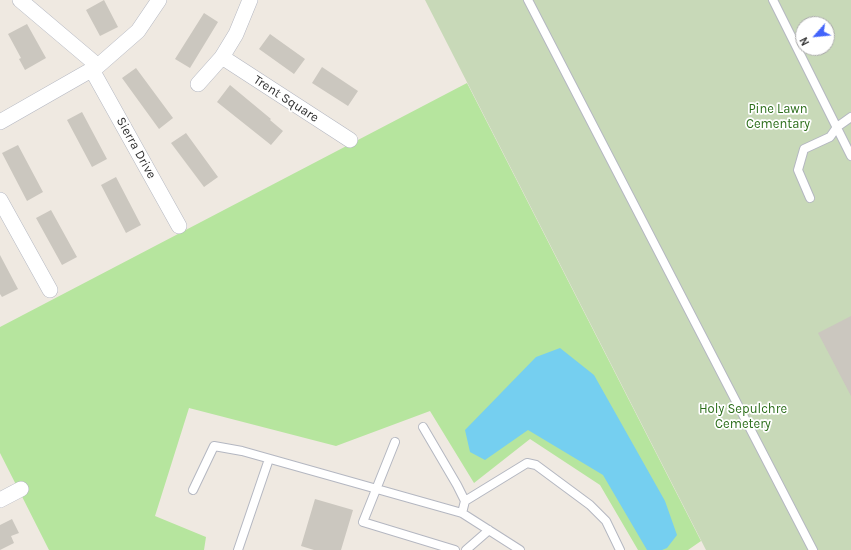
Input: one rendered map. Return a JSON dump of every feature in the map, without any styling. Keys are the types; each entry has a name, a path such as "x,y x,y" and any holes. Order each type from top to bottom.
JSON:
{"street":[{"name":"Sierra Drive","path":"20,0 95,68 179,226"},
{"path":"0,122 95,68 138,31 159,0"},
{"path":"198,84 222,57 236,34 249,0"},
{"name":"Trent Square","path":"222,57 350,140"},
{"path":"0,200 50,290"},
{"path":"0,500 21,489"}],"lane":[{"path":"528,0 813,550"},
{"path":"773,0 851,156"},
{"path":"810,198 798,170 804,150 830,136 837,127 851,118"},
{"path":"423,427 465,501 462,513"},
{"path":"395,442 363,522 455,550"},
{"path":"193,490 214,446 269,459 462,513 520,550"},
{"path":"238,550 269,459"},
{"path":"465,501 527,463 536,465 590,505 606,521 620,550"},
{"path":"466,550 489,530"}],"green space":[{"name":"Holy Sepulchre Cemetery","path":"425,0 851,0 851,550 706,550"},
{"path":"467,83 701,541 688,550 638,550 600,485 530,439 474,483 430,411 336,446 189,408 155,516 206,537 204,550 49,550 0,453 0,327"}],"water":[{"path":"560,348 594,375 665,501 677,535 667,548 662,550 647,550 603,475 528,430 485,460 470,452 465,430 536,357"}],"building":[{"path":"104,0 118,27 100,36 86,10"},
{"path":"204,13 218,22 190,68 175,59"},
{"path":"27,24 46,58 25,70 19,59 21,58 8,34"},
{"path":"270,34 305,59 294,74 259,49"},
{"path":"322,67 358,91 348,106 312,83"},
{"path":"136,68 173,118 159,129 122,78"},
{"path":"230,85 283,131 271,145 217,102"},
{"path":"82,112 107,159 92,167 67,120"},
{"path":"186,133 218,177 204,187 171,143"},
{"path":"18,145 43,192 27,201 2,153"},
{"path":"116,177 141,225 126,233 101,185"},
{"path":"51,210 77,257 62,265 36,218"},
{"path":"0,255 18,289 2,297 0,294"},
{"path":"851,316 851,396 818,333"},
{"path":"315,499 353,510 341,550 314,550 301,546"},
{"path":"12,519 19,533 11,536 14,543 0,550 0,525"}],"park label":[{"name":"Pine Lawn Cementary","path":"778,116"}]}
